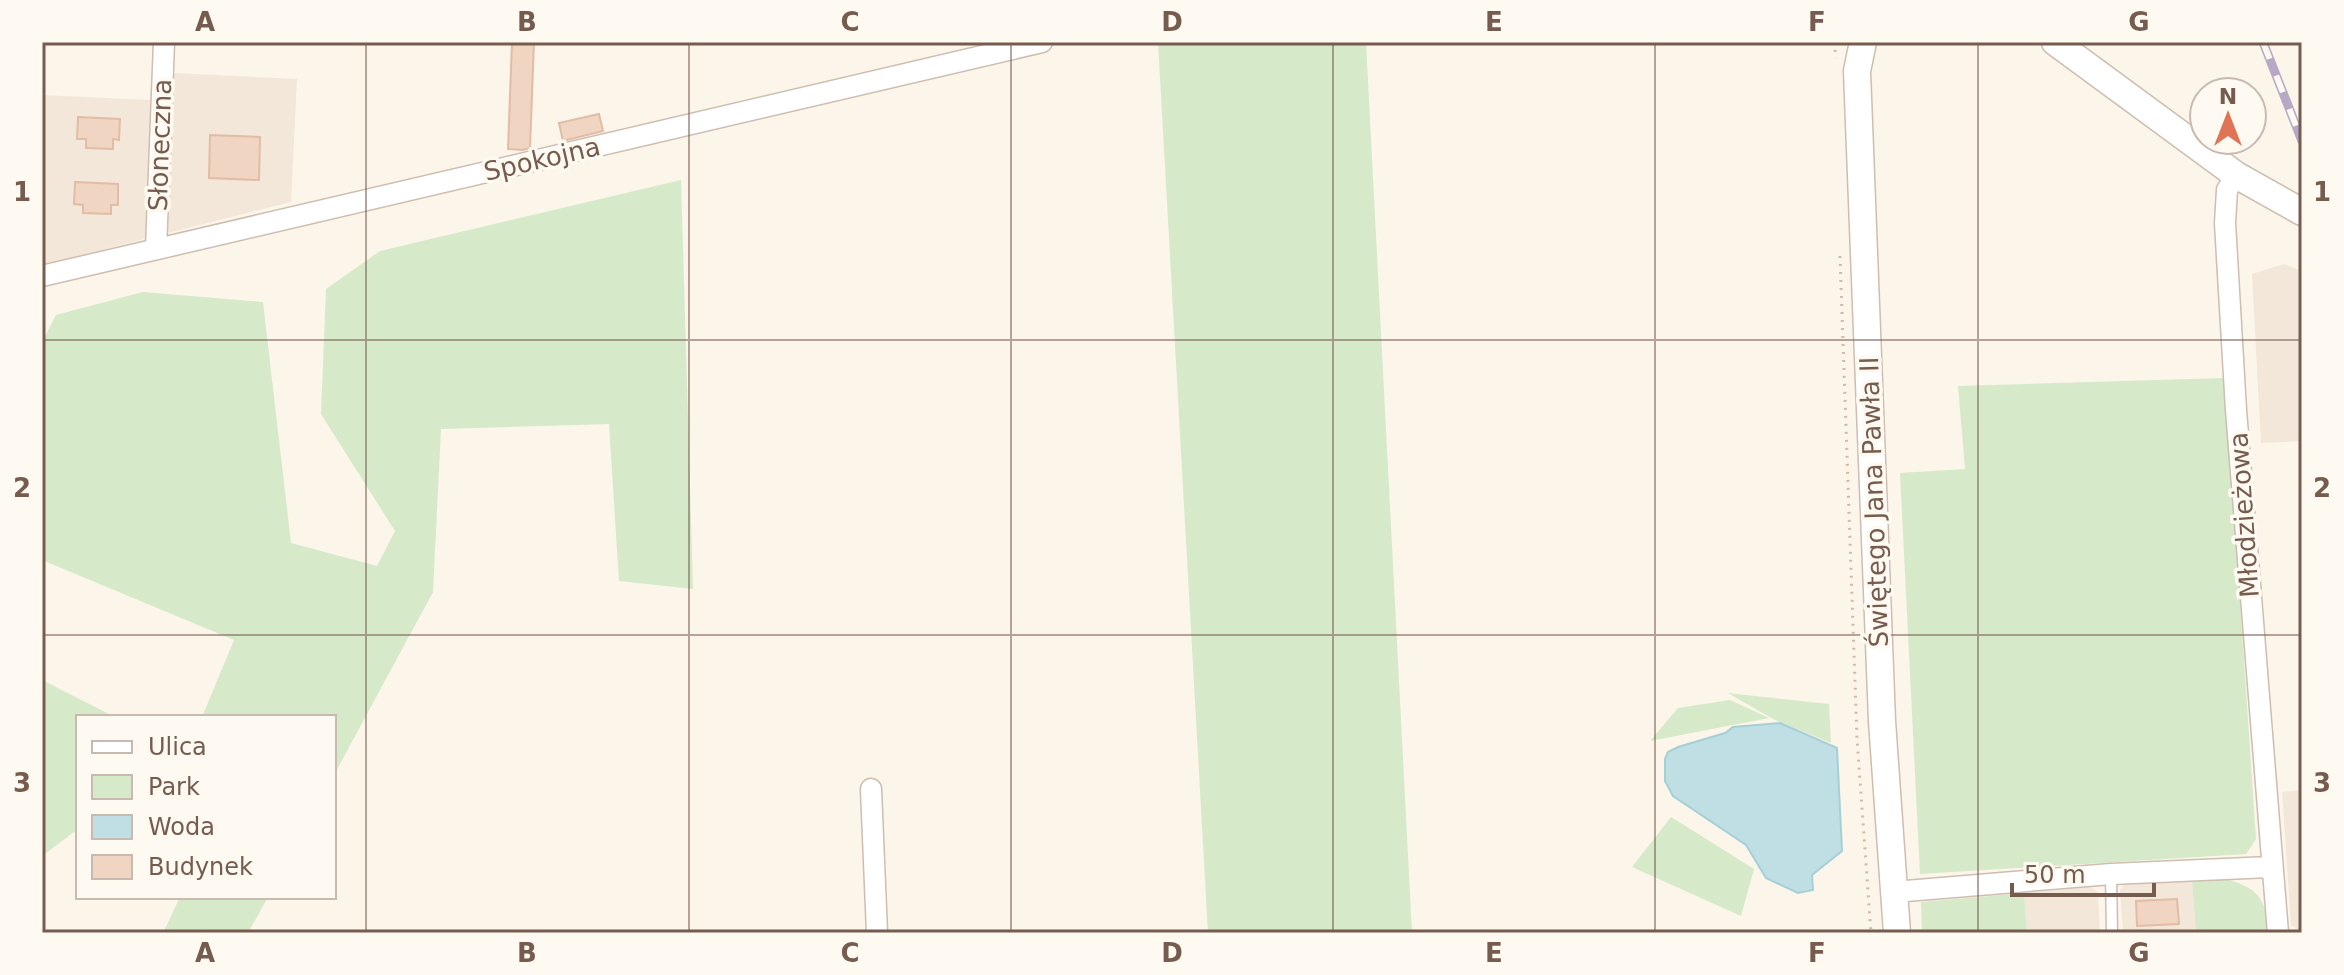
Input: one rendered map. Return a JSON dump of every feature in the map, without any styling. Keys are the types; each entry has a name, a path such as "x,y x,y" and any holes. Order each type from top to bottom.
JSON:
{"street":[{"name":"Słoneczna","path":"156,249 164,42"},
{"name":"Spokojna","path":"42,276 1042,42"},
{"name":"Świętego Jana Pawła II","path":"1850,42 1857,71 1882,721 1897,933"},
{"name":"Świętego Jana Pawła II","path":"1857,71 1863,42"},
{"path":"2055,42 2236,175 2302,212"},
{"name":"Młodzieżowa","path":"2236,175 2227,190 2225,223 2270,867 2278,933"},
{"path":"871,789 877,933"},
{"path":"1894,892 2111,874 2270,867"}],"lane":[{"path":"2111,874 2112,933"}],"shaded area":[{"path":"152,72 297,79 291,202 42,265 42,95 150,100"},
{"path":"2284,264 2302,271 2302,441 2261,443 2252,274"},
{"path":"2302,790 2302,929 2298,930 2291,925 2282,792"},
{"path":"2192,880 2196,933 2123,933 2120,890 2124,885"},
{"path":"2091,887 2098,892 2100,933 2027,933 2024,893"}],"green space":[{"path":"1158,42 1366,42 1412,933 1208,933"},
{"path":"681,180 693,589 619,581 609,424 441,429 433,592 336,771 336,715 203,715 234,640 42,560 42,342 56,315 143,292 263,302 291,543 377,566 395,531 321,414 326,289 380,251"},
{"path":"2225,378 2256,839 2246,854 1920,874 1900,473 1965,469 1958,386"},
{"path":"42,680 111,715 76,715 76,830 42,856"},
{"path":"1728,693 1829,704 1831,743 1773,719"},
{"path":"1730,700 1769,718 1650,741 1678,708"},
{"path":"1671,817 1754,869 1741,916 1632,867"},
{"path":"2222,878 2243,885 2257,895 2265,910 2268,933 2196,933 2192,880"},
{"path":"2024,893 2027,933 1922,933 1921,902"},
{"path":"179,899 267,899 248,933 163,933"}],"water":[{"path":"1780,723 1837,748 1842,851 1812,875 1813,890 1798,893 1766,878 1746,845 1673,796 1665,781 1668,752 1725,733 1733,727"}],"building":[{"path":"512,42 534,42 530,148 523,150 508,149"},
{"path":"599,114 603,131 563,141 559,123"},
{"path":"78,117 120,119 119,140 113,139 113,149 86,148 86,139 77,139"},
{"path":"210,135 260,137 259,180 209,178"},
{"path":"75,182 118,184 118,205 111,205 111,214 83,213 83,205 74,204"},
{"path":"2177,899 2179,924 2137,926 2136,901"}],"railway":[{"path":"2263,42 2302,141"}]}
